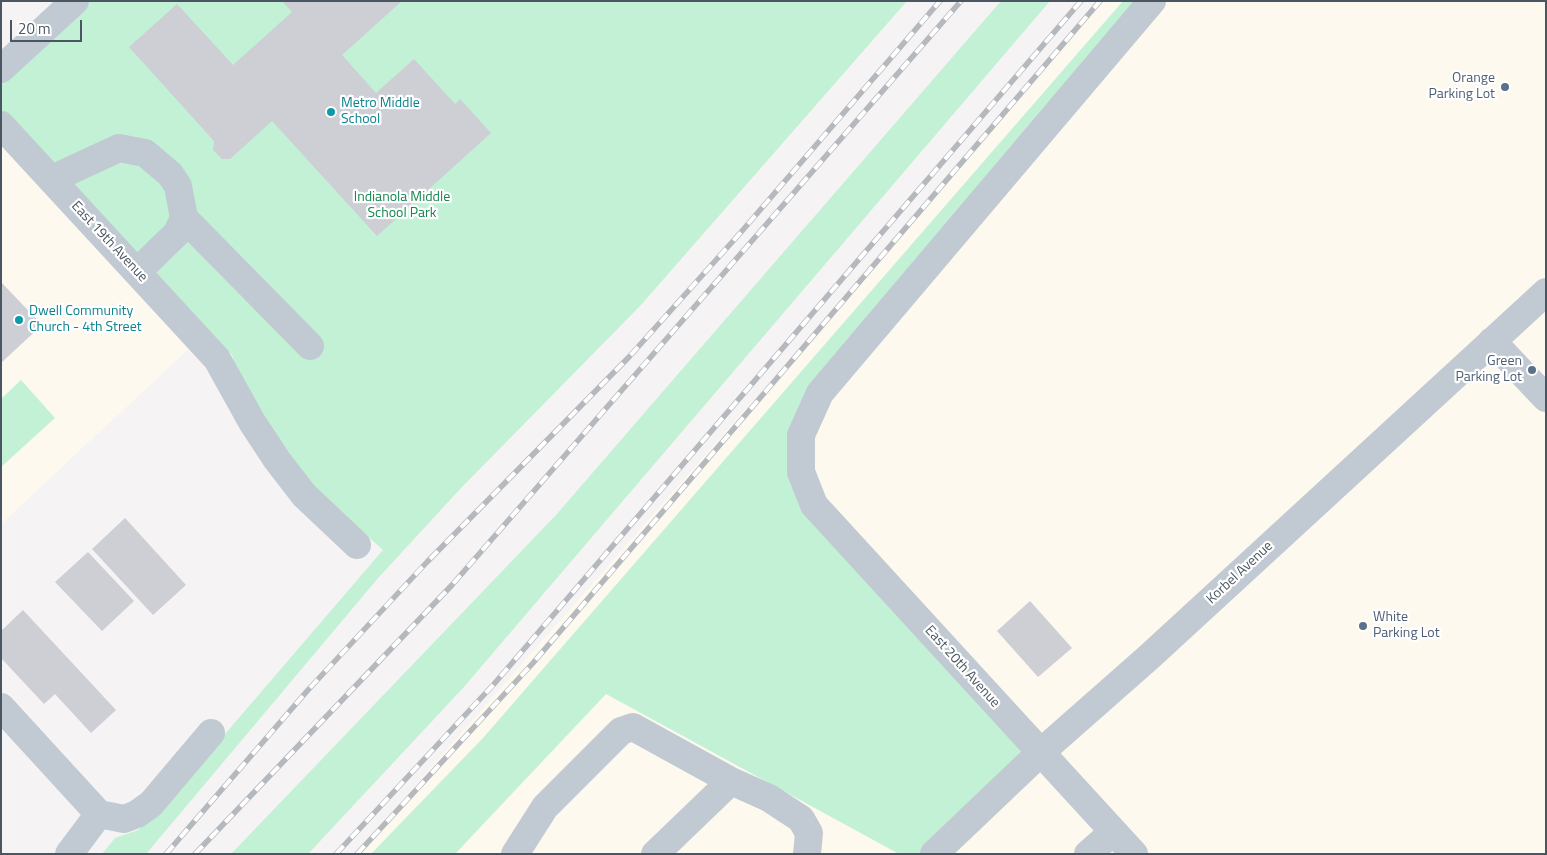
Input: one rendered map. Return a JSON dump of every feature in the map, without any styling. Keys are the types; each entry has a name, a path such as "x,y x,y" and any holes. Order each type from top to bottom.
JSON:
{"street":[{"path":"1,69 74,1"},
{"name":"East 20th Avenue","path":"1134,854 814,505 801,472 801,435 820,393 1152,1"},
{"name":"East 19th Avenue","path":"1,125 217,359 252,422 304,495 357,545"},
{"path":"52,179 119,148 144,153 170,174 178,186 184,218 310,346"},
{"path":"137,272 177,233 184,218"},
{"name":"Korbel Avenue","path":"934,854 1040,753 1149,657 1546,292"},
{"path":"1492,341 1546,398"},
{"path":"1,707 100,814 124,819 138,814 151,804 211,733"},
{"path":"515,854 545,807 621,731 633,727 731,781 769,798 801,819 809,832 807,854"},
{"path":"655,854 731,781"},
{"path":"69,854 100,814"},
{"path":"1088,854 1113,832"}],"shaded area":[{"path":"1104,1 1546,1 1546,854 355,854"},
{"path":"1,117 208,331 1,524"}],"green space":[{"name":"Indianola Middle School Park","path":"78,1 907,1 640,306 462,487 379,577 146,854 102,854 115,838 138,830 183,783 383,550 312,486 246,395 232,355 1,119 1,73"},
{"path":"1001,1 1050,1 463,688 308,854 231,854 556,515"},
{"path":"1123,1 1152,1 820,393 801,472 1040,753 934,854 899,854 606,694 455,854 371,854 483,738"},
{"path":"21,380 55,418 1,467 1,399"}],"building":[{"name":"Metro Middle School","path":"282,1 402,1 342,55 376,93 414,59 455,104 460,99 491,133 377,236 272,121 230,159 222,159 213,150 214,141 129,47 177,4 233,65 292,12"},
{"name":"Dwell Community Church - 4th Street","path":"1,282 42,325 1,363"},
{"path":"125,518 186,585 153,615 92,549"},
{"path":"88,552 134,601 102,631 55,582"},
{"path":"1030,601 1072,648 1038,677 997,631"},
{"path":"23,610 116,710 91,733 55,694 44,704 1,658 1,631"}],"railway":[{"path":"166,854 308,690 427,562 629,357 742,231 940,1"},
{"path":"195,854 452,585 961,1"},
{"path":"336,854 494,684 1081,1"},
{"path":"357,854 533,663 1100,1"}],"place":[{"name":"Orange Parking Lot","path":"1505,87"},
{"name":"Metro Middle School","path":"331,112"},
{"name":"Dwell Community Church - 4th Street","path":"19,320"},
{"name":"Green Parking Lot","path":"1532,370"},
{"name":"White Parking Lot","path":"1363,626"}]}
